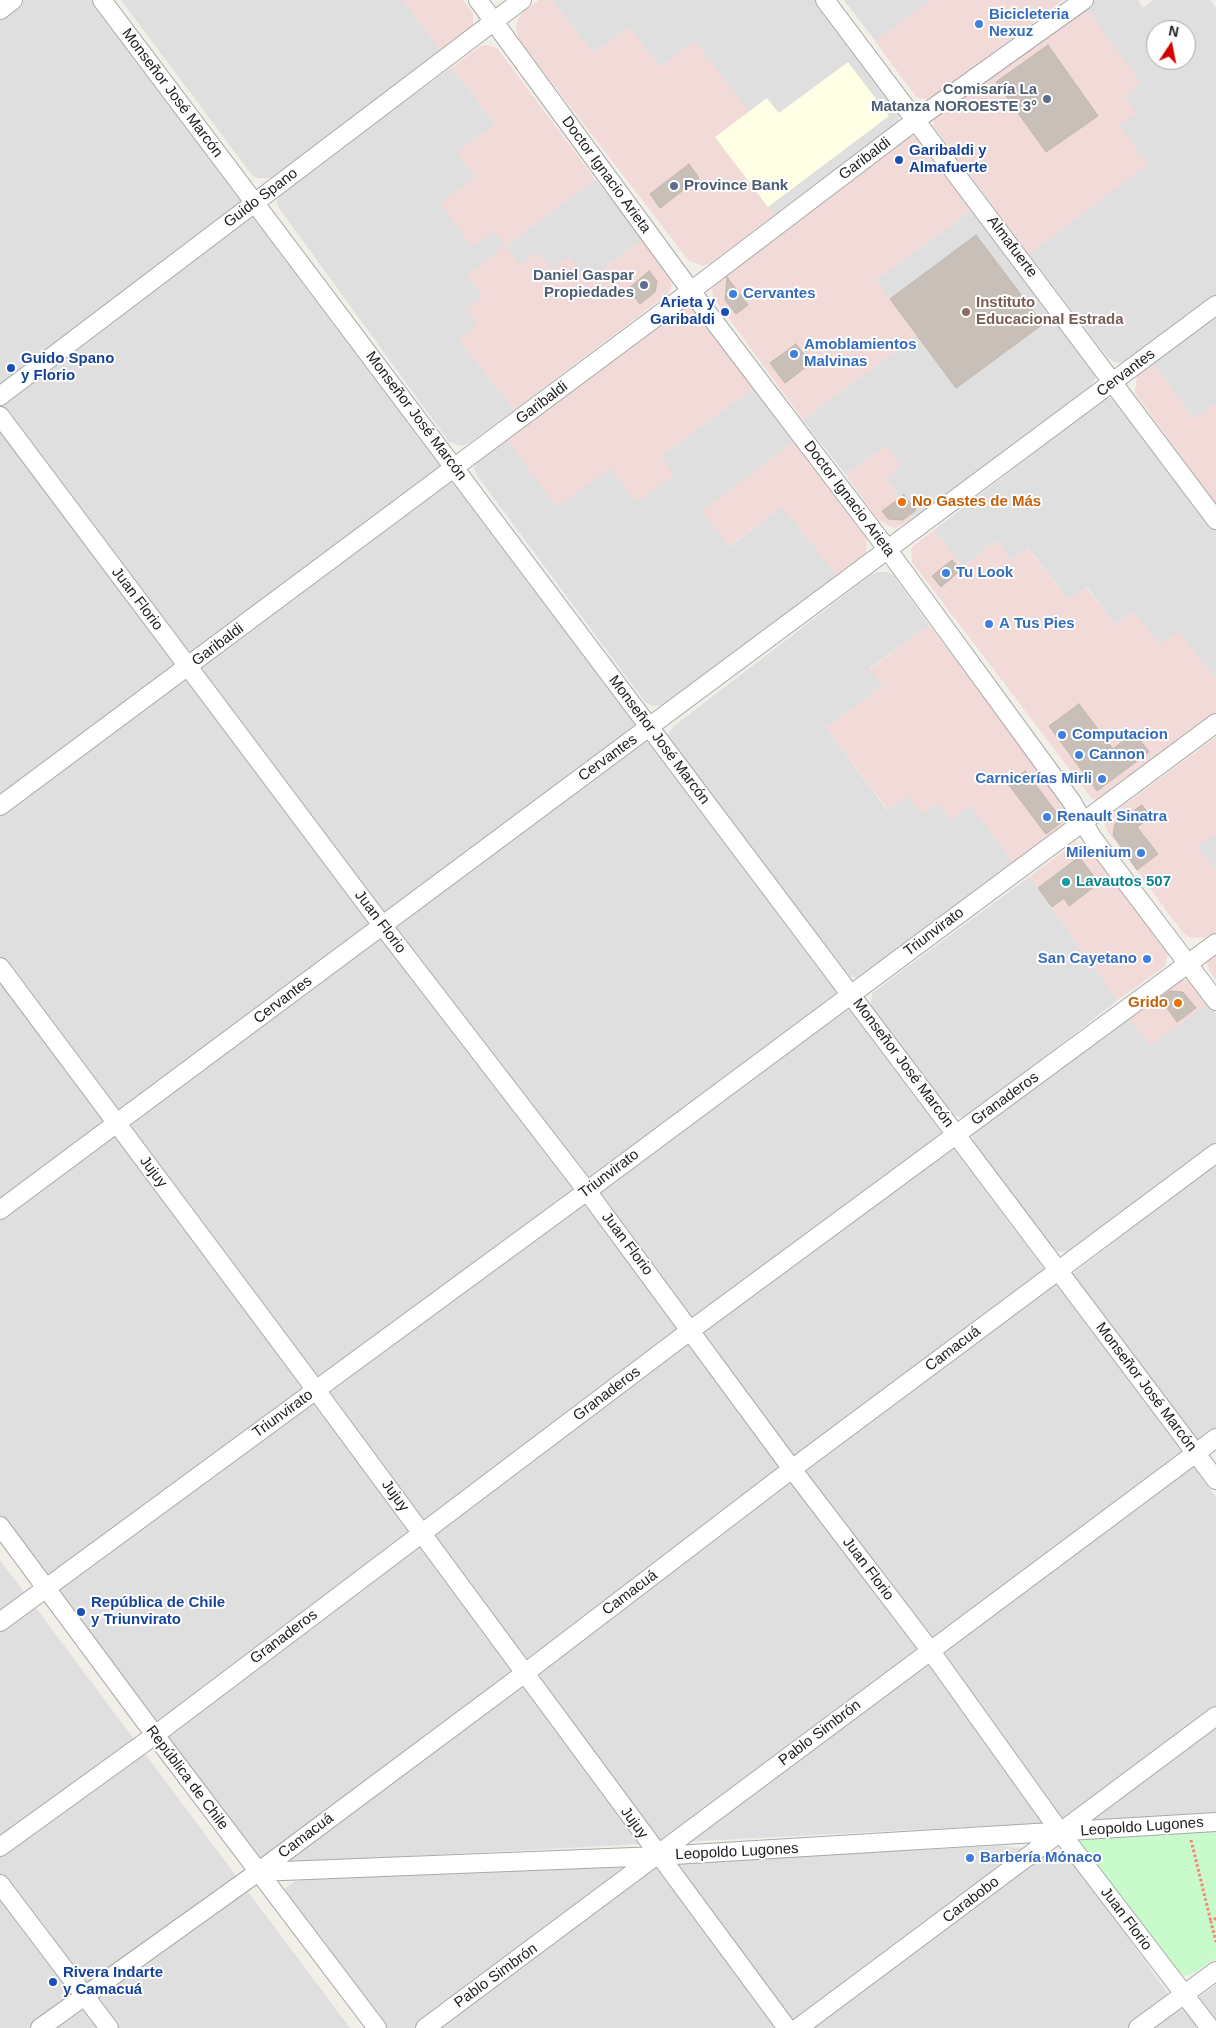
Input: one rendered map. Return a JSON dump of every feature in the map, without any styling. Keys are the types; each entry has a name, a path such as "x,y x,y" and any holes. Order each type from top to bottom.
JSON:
{"street":[{"path":"0,10 13,0"},
{"name":"Monseñor José Marcón","path":"102,0 1216,1480"},
{"name":"Doctor Ignacio Arieta","path":"478,0 691,292 888,550 1084,820 1092,837 1216,1001"},
{"name":"Guido Spano","path":"0,396 522,0"},
{"name":"Almafuerte","path":"825,0 1216,520"},
{"name":"Garibaldi","path":"0,806 691,292 916,120 1084,0"},
{"name":"Cervantes","path":"0,1210 1216,305"},
{"name":"Juan Florio","path":"0,416 382,925 588,1191 792,1469 930,1650 1061,1833 1210,2028"},
{"name":"Triunvirato","path":"0,1622 588,1191 851,993 1216,723"},
{"name":"Granaderos","path":"0,1846 155,1735 691,1330 1216,943"},
{"name":"Jujuy","path":"0,967 316,1390 658,1856 787,2028"},
{"name":"Camacuá","path":"40,2028 258,1872 525,1673 792,1469 1216,1153"},
{"name":"Pablo Simbrón","path":"425,2028 1216,1438"},
{"name":"República de Chile","path":"0,1526 155,1735 377,2028"},
{"name":"Carabobo","path":"798,2028 1216,1716"},
{"name":"Leopoldo Lugones","path":"258,1872 658,1856 1061,1833 1216,1822"},
{"path":"0,1884 109,2028"},
{"path":"1138,2028 1216,1971"}],"path":[{"path":"1187,1824 1216,1942"},
{"path":"1211,1922 1216,1918"}],"shaded area":[{"path":"0,0 93,0 1057,1286 1216,1163 1216,1428 1184,1453 1216,1497 1216,1814 261,1864 0,1517"},
{"path":"121,0 403,0 441,50 271,178 257,178 252,175"},
{"path":"403,0 463,0 473,13 473,24 470,30 441,50"},
{"path":"539,0 552,0 593,54 629,27 660,67 695,41 749,111 715,137 774,215 711,263 703,266 689,261 519,40 516,26 519,18 523,12"},
{"path":"552,0 819,0 900,113 899,120 895,125 774,215 715,137 695,41 660,67 629,27 593,54"},
{"path":"844,0 932,0 876,42"},
{"path":"931,0 1063,0 931,99 923,99 916,97 875,41"},
{"path":"1091,0 1138,0 1143,8 1154,0 1210,0 1216,8 1216,295 1124,363 1115,362 1108,358 1029,254 1147,164 1119,126 1124,96 1084,5"},
{"path":"1084,5 1141,83 1124,96 1136,113 1119,126 1148,164 1029,254 934,127 932,118"},
{"path":"486,45 497,48 595,179 506,246 520,265 538,252 552,269 569,256 588,280 643,239 668,272 672,286 668,294 514,410 459,339 477,325 466,310 483,297 467,275 505,246 494,231 472,247 440,203 475,177 457,152 495,124 452,67 481,46"},
{"path":"848,62 889,116 768,207 715,137 767,98 779,113"},
{"path":"452,67 495,124 458,152 475,177 472,246 494,230 506,246 595,179 643,239 588,280 552,269 520,265 467,275 483,297 477,325 459,339 514,410 469,443 462,446 449,442 279,208 277,202 279,193"},
{"path":"906,136 918,136 974,209 875,280 917,335 803,420 714,298 713,286 715,281"},
{"path":"974,209 1095,370 1096,377 1089,388 914,518 885,478 886,446 846,475 803,420 917,335 875,280"},
{"path":"687,307 694,309 753,388 661,456 674,475 637,502 610,468 557,507 505,437 678,308"},
{"path":"1216,316 1216,403 1194,419 1153,364"},
{"path":"1153,364 1194,419 1216,403 1216,504 1135,393 1137,376"},
{"path":"753,388 793,442 703,511 730,546 782,506 838,577 669,704 652,706 645,702 478,477 474,468 476,460 505,437 610,467 661,456"},
{"path":"1104,399 1116,399 1121,404 1216,530 1216,680 1178,632 1160,646 1133,612 1116,625 1087,587 1069,600 1028,548 1011,560 996,541 963,567 934,530"},
{"path":"793,442 867,539 866,554 838,577 782,506 729,546 702,511"},
{"path":"886,446 901,466 885,479 914,518 895,528 878,520 846,475"},
{"path":"934,530 963,567 996,541 1011,560 1027,548 1069,600 1086,587 1116,625 1133,612 1160,645 1178,631 1216,680 1216,716 1098,800 1092,799 912,562 911,548"},
{"path":"887,572 893,575 929,625 870,668 883,686 826,728 887,810 907,795 938,803 971,805 1015,865 865,975 857,978 850,976 671,745 667,735 674,726 872,574"},
{"path":"929,625 1071,812 1073,823 1015,865 971,805 951,820 938,803 922,815 907,796 888,810 826,728 883,686 870,669"},
{"path":"1216,737 1216,833 1198,847 1216,872 1216,932 1209,937 1191,938 1183,933 1106,829 1105,824 1109,816"},
{"path":"1216,833 1216,872 1197,847"},
{"path":"1075,843 1089,846 1164,943 1168,954 1165,966 1118,1000 1029,877"},
{"path":"1029,877 1118,1000 969,1116 963,1118 948,1113 871,1006 872,993"},
{"path":"1216,951 1216,980 1209,970 1207,963 1209,956"},
{"path":"1180,979 1188,980 1195,985 1208,1003 1150,1046 1128,1016"},
{"path":"1208,1003 1216,1014 1216,1142 1072,1250 1057,1251 1051,1246 974,1143 972,1136 977,1128 1128,1016"},
{"path":"0,1560 350,2028 0,2028"},
{"path":"998,1846 1064,1852 1071,1856 1180,2011 1216,1985 1216,2028 380,2028 282,1894 287,1887 296,1881 311,1879"}],"green space":[{"path":"1216,1831 1216,1958 1194,1973 1186,1976 1178,1971 1079,1852 1077,1843 1081,1840"}],"building":[{"name":"Comisaría La Matanza NOROESTE 3°","path":"1048,45 1098,116 1046,152 996,82"},
{"name":"Province Bank","path":"689,164 699,178 660,208 650,194"},
{"name":"Instituto Educacional Estrada","path":"976,235 1043,324 956,388 890,299"},
{"name":"Daniel Gaspar Propiedades","path":"649,271 657,281 655,292 640,304 628,289"},
{"name":"Cervantes","path":"727,277 748,305 736,314 725,300"},
{"name":"Amoblamientos Malvinas","path":"796,344 811,363 785,383 770,363"},
{"name":"No Gastes de Más","path":"904,495 916,510 903,520 888,519 882,511"},
{"name":"Tu Look","path":"952,560 961,570 941,587 932,576"},
{"path":"1079,704 1113,749 1134,732 1149,752 1097,791 1049,726"},
{"path":"1025,771 1063,821 1046,834 1008,784"},
{"path":"1142,805 1151,817 1137,827 1158,854 1137,870 1113,835 1115,824"},
{"name":"Lavautos 507","path":"1079,857 1099,883 1069,906 1064,898 1052,907 1038,888"},
{"name":"Grido","path":"1170,991 1183,992 1196,1008 1177,1022 1160,998"}],"place":[{"name":"Bicicleteria Nexuz","path":"979,24"},
{"name":"Comisaría La Matanza NOROESTE 3°","path":"1047,99"},
{"name":"Garibaldi y Almafuerte","path":"899,160"},
{"name":"Province Bank","path":"674,186"},
{"name":"Daniel Gaspar Propiedades","path":"644,285"},
{"name":"Cervantes","path":"733,294"},
{"name":"Arieta y Garibaldi","path":"725,312"},
{"name":"Instituto Educacional Estrada","path":"966,312"},
{"name":"Amoblamientos Malvinas","path":"794,354"},
{"name":"Guido Spano y Florio","path":"11,368"},
{"name":"No Gastes de Más","path":"902,502"},
{"name":"Tu Look","path":"946,573"},
{"name":"A Tus Pies","path":"989,624"},
{"name":"Computacion","path":"1062,735"},
{"name":"Cannon","path":"1079,755"},
{"name":"Carnicerías Mirli","path":"1102,779"},
{"name":"Renault Sinatra","path":"1047,817"},
{"name":"Milenium","path":"1141,853"},
{"name":"Lavautos 507","path":"1066,882"},
{"name":"San Cayetano","path":"1147,959"},
{"name":"Grido","path":"1178,1003"},
{"name":"República de Chile y Triunvirato","path":"81,1612"},
{"name":"Barbería Mónaco","path":"970,1858"},
{"name":"Rivera Indarte y Camacuá","path":"53,1982"}]}
